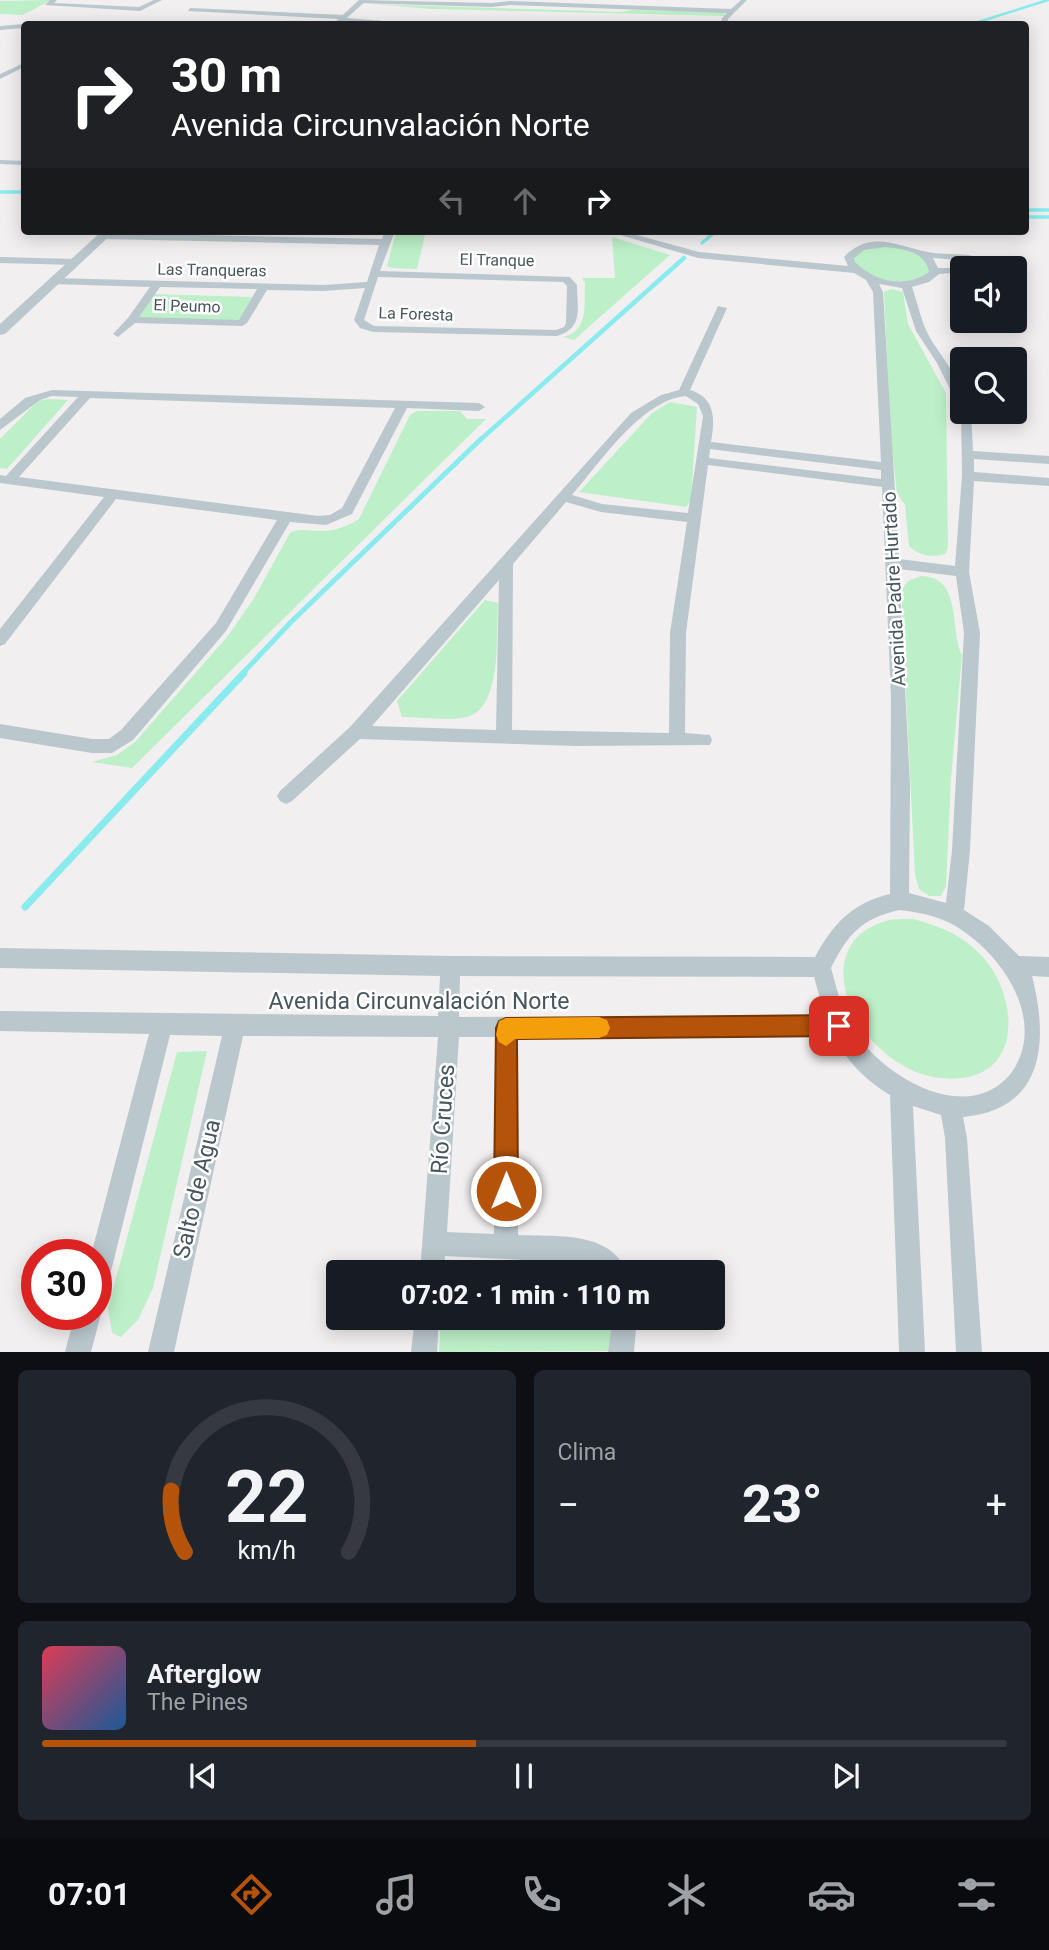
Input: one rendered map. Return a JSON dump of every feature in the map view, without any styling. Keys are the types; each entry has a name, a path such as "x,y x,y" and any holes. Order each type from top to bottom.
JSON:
{"street":[{"path":"52,3 140,11 159,0"},
{"path":"724,21 744,0"},
{"path":"341,20 362,1 492,5 534,10 732,11"},
{"path":"212,11 224,3"},
{"path":"236,4 273,6 263,14"},
{"path":"190,10 380,21"},
{"path":"1,30 1,24 7,20"},
{"path":"1,30 21,27"},
{"path":"1,30 12,35"},
{"path":"0,77 21,66"},
{"path":"0,77 17,79"},
{"path":"0,165 21,165"},
{"path":"0,331 105,235"},
{"path":"232,235 387,237"},
{"path":"626,235 698,255 855,270 870,278 906,284 929,279 934,271 931,260 925,255"},
{"path":"655,235 692,245 819,259 849,257 861,247 876,244 899,246 925,255 950,257"},
{"path":"876,244 878,235"},
{"path":"899,246 900,235"},
{"name":"La Foresta","path":"387,237 359,320 364,326 373,329 557,333 568,329"},
{"path":"849,257 855,270"},
{"path":"0,260 76,262"},
{"path":"934,271 950,270"},
{"path":"0,271 64,272"},
{"name":"Avenida Padre Hurtado","path":"870,278 878,292 889,484 900,734 899,901"},
{"name":"El Tranque","path":"372,280 566,279 572,285 571,323 568,329"},
{"name":"Las Tranqueras","path":"53,281 324,288 372,280"},
{"name":"El Peumo","path":"118,334 132,320 158,284"},
{"path":"906,284 921,331 950,377"},
{"name":"El Peumo","path":"241,338 244,330 242,323 263,287"},
{"path":"684,391 722,308"},
{"name":"El Peumo","path":"132,320 242,323"},
{"path":"286,796 356,732 635,416 668,395 684,391 699,399 709,416 678,633 677,740"},
{"path":"4,479 87,394"},
{"path":"0,426 25,401 37,395 87,394 479,407"},
{"path":"4,479 323,522 337,520 347,512 403,404"},
{"path":"954,914 961,850 972,633 962,572 968,476 966,424"},
{"path":"706,445 886,467"},
{"path":"967,455 1049,460"},
{"path":"704,461 889,484"},
{"path":"968,476 1049,482"},
{"path":"0,640 113,494"},
{"path":"564,497 601,508 695,518"},
{"path":"0,732 93,746 112,746 127,735 221,627 286,517"},
{"path":"891,562 962,572"},
{"path":"504,737 506,564"},
{"path":"356,732 704,740"},
{"path":"899,901 927,904 954,914 986,934 1015,966 1030,994 1043,1028 1032,1061 1015,1087 986,1103 950,1106 926,1101 901,1090 871,1068 847,1040 839,1026 821,967 838,933 853,917 874,906 899,901"},
{"name":"Avenida Circunvalación Norte","path":"0,958 450,966 821,967"},
{"name":"Río Cruces","path":"433,1260 449,1029 450,966"},
{"path":"1015,966 1049,967"},
{"name":"Avenida Circunvalación Norte","path":"0,1021 449,1029 839,1026"},
{"path":"107,1239 162,1025"},
{"name":"Salto de Agua","path":"161,1352 234,1027"},
{"path":"506,1028 506,1247"},
{"path":"901,1090 912,1352"},
{"path":"950,1106 956,1138 969,1352"},
{"path":"434,1243 588,1251 602,1260"},
{"path":"78,1352 84,1330"},
{"path":"424,1352 427,1330"},
{"path":"621,1352 624,1330"}],"green space":[{"path":"51,0 23,15 0,14 0,1"},
{"path":"370,4 621,12 725,12 725,16 432,9"},
{"path":"395,235 425,235 417,269 387,266"},
{"path":"612,237 670,255 574,340 563,337 571,334 581,323 585,283 582,278 615,278"},
{"path":"886,246 909,250 927,260 930,272 916,281 897,282 868,276 858,269 852,258 862,249"},
{"path":"891,289 903,292 908,324 946,393 948,547 945,554 940,555 922,554 909,546 905,505 897,493 891,441 884,292"},
{"path":"152,294 252,297 240,321 137,318"},
{"path":"68,400 7,469 0,468 0,439 38,401"},
{"path":"670,402 697,407 691,500 686,507 579,492 652,413"},
{"path":"417,411 460,411 467,419 486,419 132,768 92,762 117,755 135,742 227,637 253,600 290,533 335,529 359,519 410,415"},
{"path":"921,576 934,579 943,585 949,595 962,655 951,779 946,886 941,896 929,896 919,889 915,875 901,591 908,581"},
{"path":"485,600 498,603 497,649 492,685 479,711 460,718 402,717 397,701"},
{"path":"913,919 941,928 967,942 982,956 1002,989 1007,1008 1005,1045 997,1060 983,1072 962,1078 928,1076 897,1062 872,1040 854,1014 844,985 845,958 859,936 886,921"},
{"path":"207,1051 153,1288 138,1320 121,1337 112,1333 112,1293 177,1052"},
{"path":"440,1330 613,1330 613,1333 610,1351 439,1352"}],"waterway":[{"path":"982,21 1048,0"},
{"path":"0,192 21,192"},
{"path":"1029,210 1049,210"},
{"path":"1029,217 1049,217"},
{"path":"702,243 711,235"},
{"path":"479,441 684,258"},
{"path":"242,674 291,622 481,439"},
{"path":"25,907 244,673"}],"slow traffic":[{"path":"506,1035 506,1028 599,1028"}],"route":[{"path":"506,1191 506,1028 839,1026"}]}
